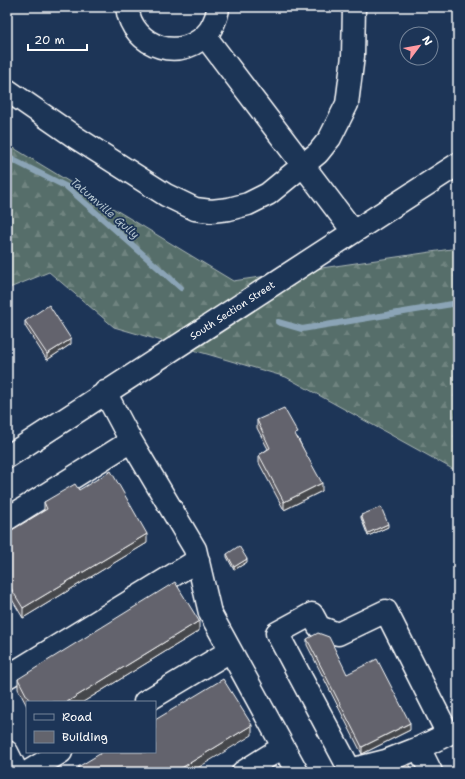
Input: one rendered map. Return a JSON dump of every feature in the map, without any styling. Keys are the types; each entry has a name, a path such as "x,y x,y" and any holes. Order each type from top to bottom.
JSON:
{"street":[{"path":"127,7 128,16 135,30 146,41 161,48 177,49 192,45 205,36 213,24 218,7"},
{"path":"7,90 75,137 166,195 195,209 211,211 229,209 248,204 268,194 318,153 330,138 347,104 353,56 354,7"},
{"path":"205,36 353,231"},
{"name":"South Section Street","path":"7,457 458,164"},
{"path":"105,392 131,442 195,549 210,613 297,772"},
{"path":"7,519 131,442"},
{"path":"7,677 198,560"},
{"path":"386,611 448,734 419,748 386,761 349,771 277,633 312,614 319,627 338,634 386,611"},
{"path":"147,701 230,651"},
{"path":"243,772 283,747"},
{"path":"419,748 431,772"},
{"path":"7,752 17,772"},
{"path":"28,772 59,753"}],"green space":[{"path":"7,144 233,281 458,248 458,472 286,377 114,327 49,272 7,289"}],"building":[{"path":"49,305 71,339 47,354 25,321"},
{"path":"284,408 298,433 295,434 322,483 284,502 259,455 270,448 257,420"},
{"path":"111,471 147,534 23,608 7,582 7,533 47,509 44,502 75,484 79,490"},
{"path":"381,507 388,524 368,533 361,515"},
{"path":"239,546 247,559 234,567 227,554"},
{"path":"175,582 199,621 69,701 29,701 18,679"},
{"path":"318,633 329,637 347,674 377,659 410,723 362,747 307,639"},
{"path":"223,679 252,725 175,772 81,772 78,767 101,753 156,753 156,719"},
{"path":"409,764 414,772 394,772"}],"waterway":[{"name":"Tatumville Gully","path":"7,157 67,187 181,288"},
{"name":"Tatumville Gully","path":"278,322 302,329 458,303"}]}
